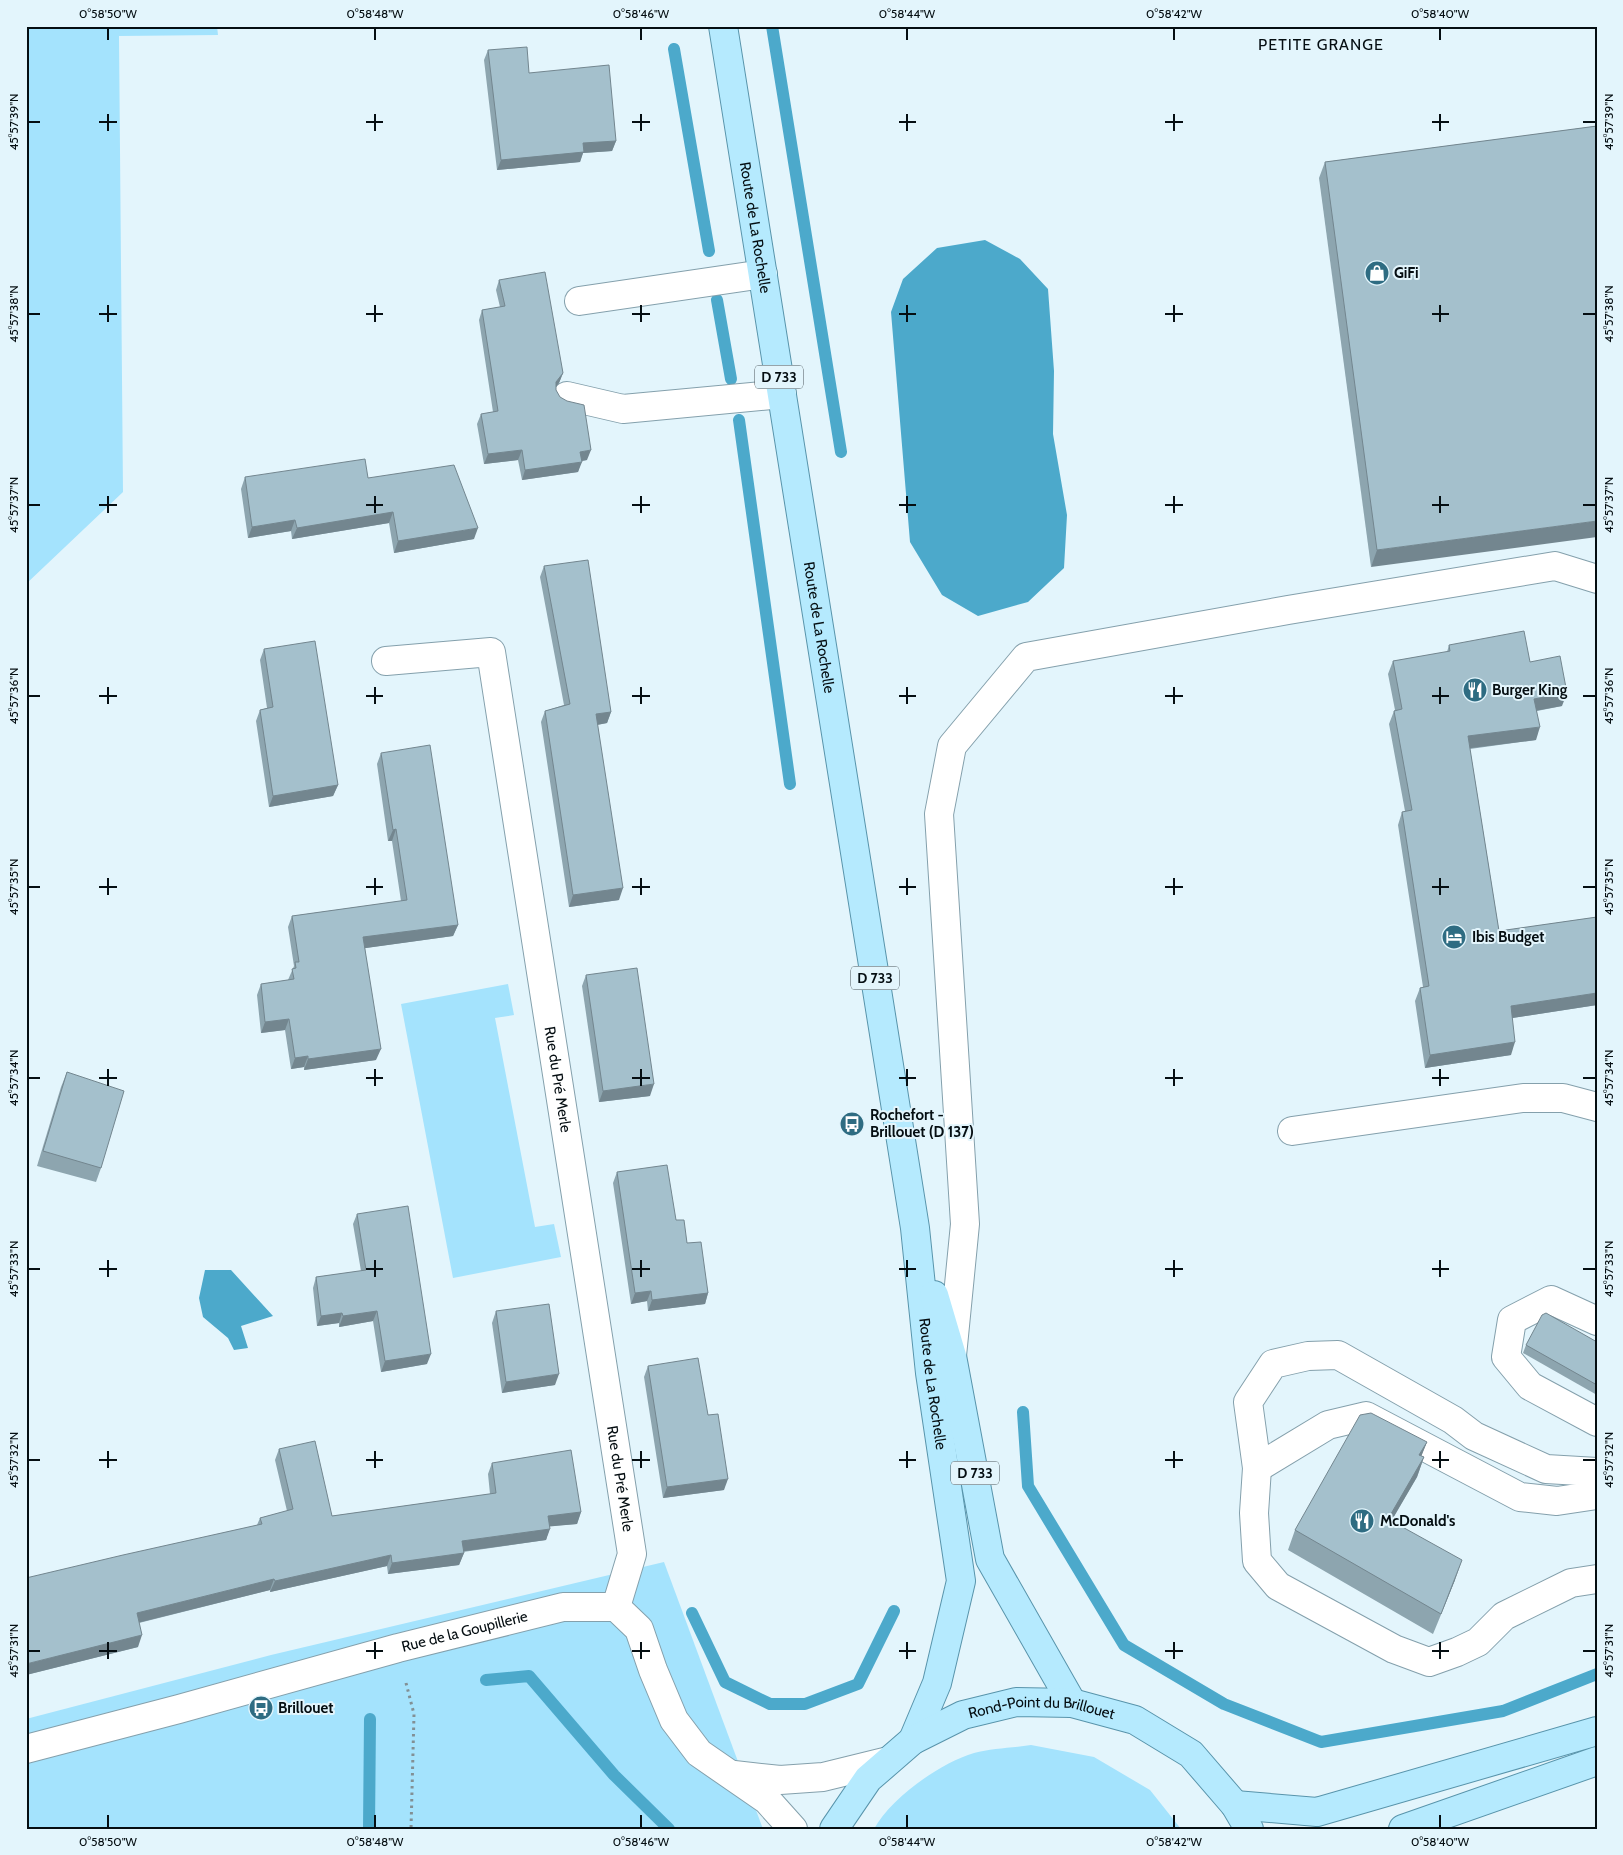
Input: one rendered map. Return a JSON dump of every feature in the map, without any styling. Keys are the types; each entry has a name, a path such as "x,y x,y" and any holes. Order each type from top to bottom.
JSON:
{"main road":[{"name":"Route de La Rochelle","path":"723,26 915,1228 930,1373 961,1581 937,1683 913,1740"},
{"name":"Route de La Rochelle","path":"915,1228 952,1356 990,1559 1072,1703"},
{"name":"Rond-Point du Brillouet","path":"834,1829 868,1779 913,1740 962,1715 1016,1702 1072,1703 1135,1720 1191,1754 1235,1805 1249,1829"},
{"path":"1235,1805 1317,1812 1597,1731"},
{"path":"1403,1829 1597,1761"}],"street":[{"path":"579,301 762,274"},
{"path":"567,396 623,409 782,394"},
{"path":"952,1356 965,1224 940,814 952,746 1026,657 1288,610 1555,566 1597,579"},
{"name":"Rue du Pré Merle","path":"386,661 491,652 632,1554 616,1608"},
{"path":"1292,1131 1523,1098 1563,1098 1597,1107"},
{"path":"1597,1321 1551,1300 1512,1320 1506,1357 1530,1386 1597,1422"},
{"path":"1597,1472 1546,1468 1474,1436 1453,1420 1338,1355 1308,1356 1273,1364 1248,1402 1258,1468 1254,1512 1258,1561 1278,1586 1394,1649 1429,1662 1478,1642 1504,1616 1571,1583 1597,1579"},
{"path":"1258,1468 1328,1425 1366,1416 1520,1497 1557,1501 1597,1494"},
{"name":"Rue de la Goupillerie","path":"26,1749 398,1648 564,1608 616,1608"},
{"path":"616,1608 639,1629 653,1670 674,1720 699,1753 767,1800 793,1829"},
{"path":"730,1774 780,1780 823,1777 888,1762"}],"path":[{"path":"398,1648 414,1714 411,1829"}],"shaded area":[{"path":"26,26 217,26 218,35 119,36 123,492 26,584"},
{"path":"985,240 1020,259 1048,289 1054,371 1053,434 1067,515 1064,568 1028,602 978,616 942,595 910,542 891,312 903,279 937,248"},
{"path":"508,984 514,1015 495,1018 535,1227 554,1224 561,1257 453,1278 401,1004"},
{"path":"205,1270 231,1270 273,1316 241,1326 248,1348 234,1350 228,1338 203,1317 199,1298"},
{"path":"664,1562 763,1829 26,1829 26,1719 271,1655"},
{"path":"1031,1745 1094,1757 1150,1790 1181,1829 874,1829 892,1805 904,1794 946,1765 981,1751"}],"building":[{"path":"527,47 529,73 609,65 616,141 583,143 584,152 501,160 488,50"},
{"path":"1597,126 1597,521 1377,550 1325,162"},
{"path":"545,272 563,373 556,382 556,390 560,397 567,401 584,405 591,450 580,452 582,462 525,470 522,450 488,454 481,414 498,411 482,310 505,306 499,280"},
{"path":"365,459 368,478 454,465 478,528 398,541 393,512 297,528 295,520 252,527 245,477"},
{"path":"588,560 611,712 596,714 623,888 573,895 545,711 570,704 544,566"},
{"path":"1524,631 1530,662 1560,656 1567,693 1534,699 1540,727 1468,736 1499,931 1597,917 1597,993 1511,1006 1515,1042 1430,1055 1420,988 1429,986 1402,812 1412,810 1394,711 1402,709 1393,661 1450,651 1449,645"},
{"path":"315,641 338,785 273,796 260,710 273,707 264,649"},
{"path":"430,745 458,925 363,937 381,1049 308,1059 308,1056 295,1058 289,1019 265,1022 261,984 294,979 292,969 296,968 295,962 299,962 292,916 407,900 396,829 393,830 381,753"},
{"path":"637,968 654,1084 603,1091 586,975"},
{"path":"67,1072 124,1091 101,1168 43,1151"},
{"path":"667,1165 676,1220 684,1220 687,1243 701,1242 708,1293 652,1300 651,1291 635,1293 617,1172"},
{"path":"408,1206 431,1354 385,1361 377,1311 343,1316 342,1313 321,1316 316,1277 366,1270 357,1214"},
{"path":"549,1304 559,1374 506,1382 496,1311"},
{"path":"1546,1313 1597,1342 1597,1385 1526,1345 1542,1315"},
{"path":"698,1358 708,1415 718,1414 728,1479 667,1487 648,1366"},
{"path":"1371,1413 1427,1442 1419,1455 1424,1457 1388,1519 1462,1560 1441,1614 1295,1530 1360,1415"},
{"path":"315,1441 332,1516 496,1493 492,1463 571,1450 581,1512 548,1516 550,1529 462,1541 464,1553 392,1563 391,1555 275,1581 274,1579 137,1613 142,1635 26,1664 26,1578 262,1524 260,1518 293,1509 279,1449"}],"waterway":[{"path":"772,26 841,452"},
{"path":"674,49 709,251"},
{"path":"717,300 731,379"},
{"path":"739,420 790,784"},
{"path":"1023,1412 1028,1486 1124,1645 1224,1704 1321,1742 1503,1711 1597,1674"},
{"path":"692,1613 725,1682 770,1704 805,1704 858,1684 894,1611"},
{"path":"486,1680 529,1676 614,1775 669,1829"},
{"path":"369,1829 370,1719"}],"place":[{"name":"GiFi","path":"1377,273"},
{"name":"Burger King","path":"1475,690"},
{"name":"Ibis Budget","path":"1454,937"},
{"name":"Rochefort - Brillouet (D 137)","path":"852,1124"},
{"name":"McDonald's","path":"1362,1521"},
{"name":"Brillouet","path":"261,1708"}],"district":[{"name":"PETITE GRANGE","path":"1321,44"}]}
